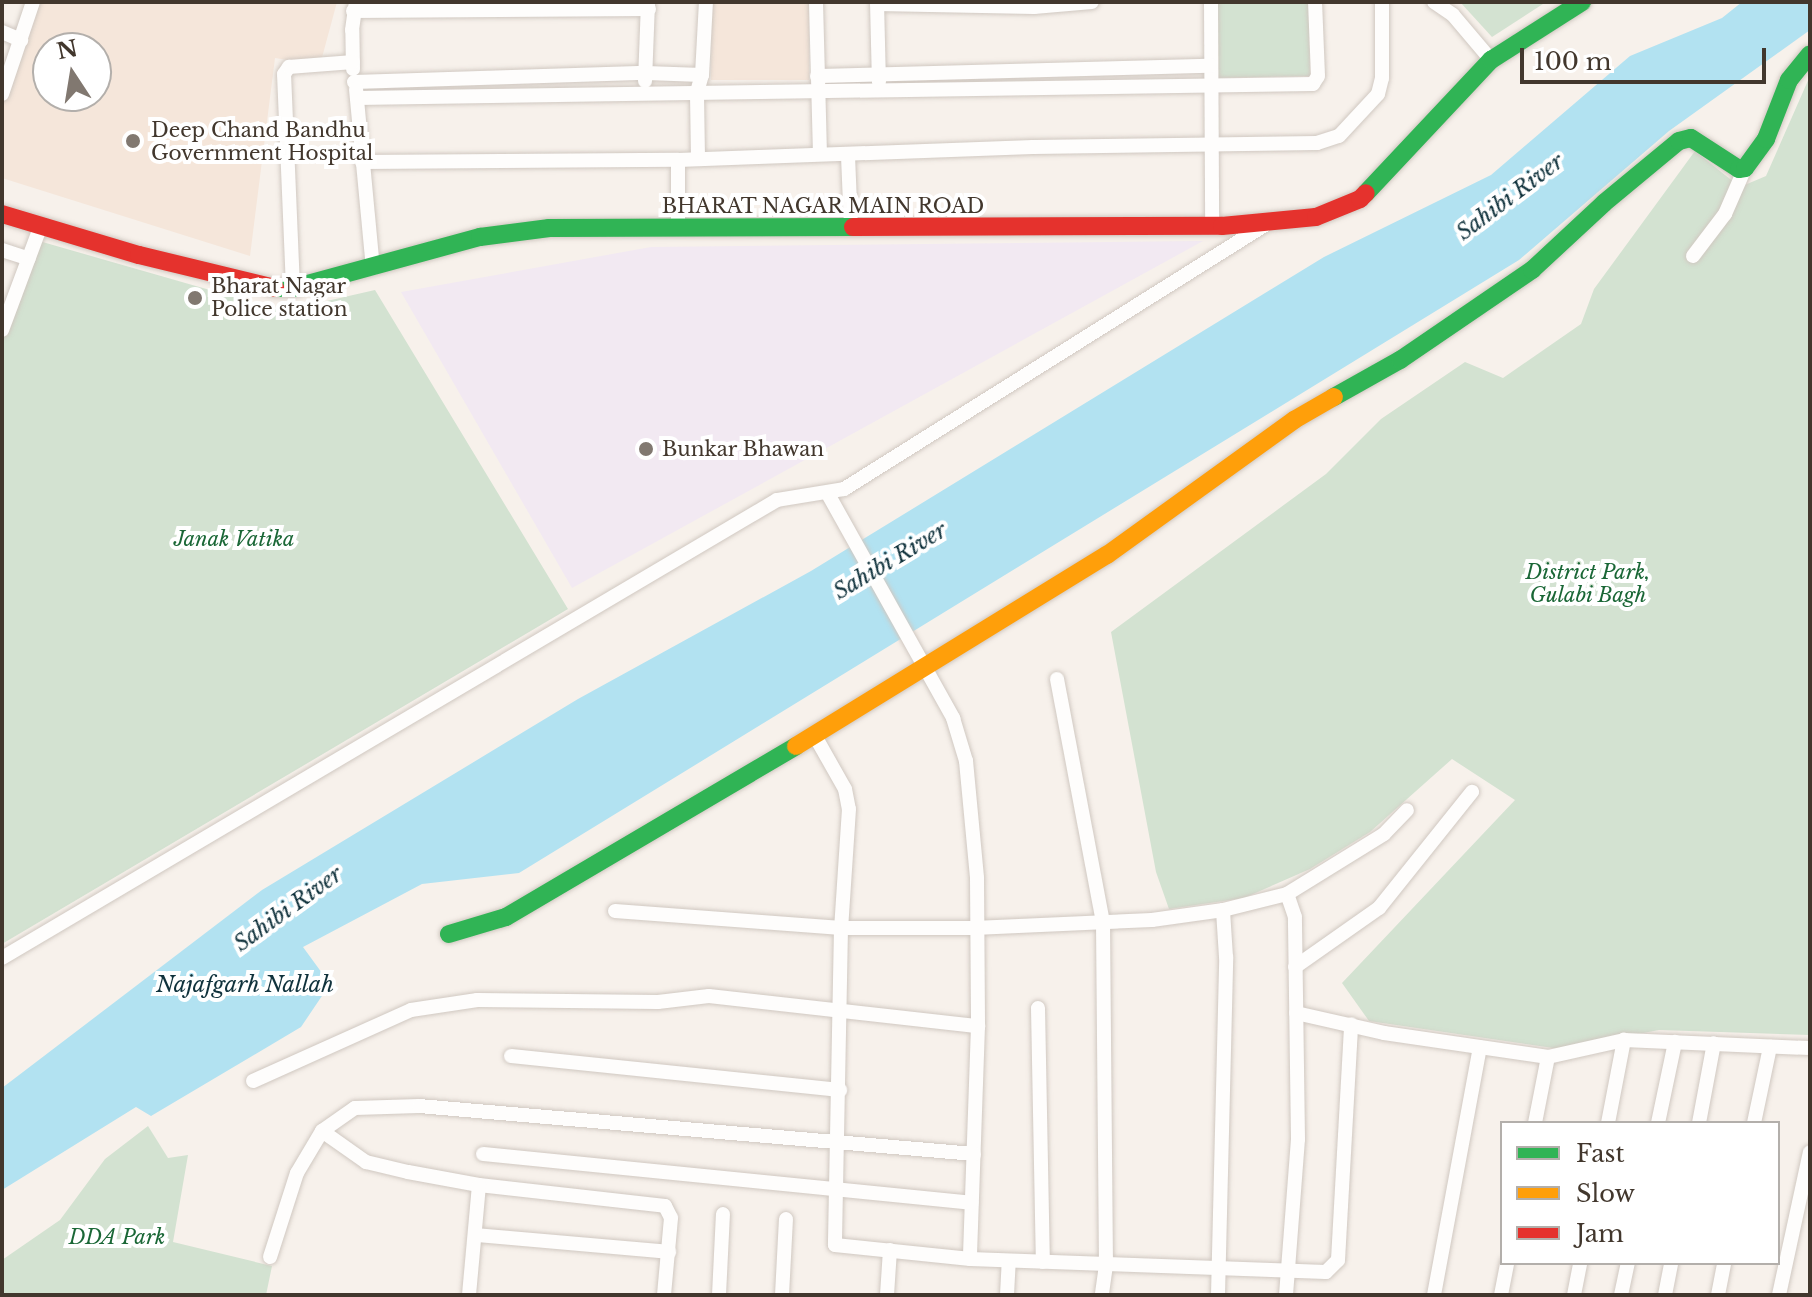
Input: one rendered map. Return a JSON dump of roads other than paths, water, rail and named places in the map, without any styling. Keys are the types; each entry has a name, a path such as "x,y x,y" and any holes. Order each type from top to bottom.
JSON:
{"street":[{"path":"2,94 33,2"},
{"path":"698,158 697,92 702,75 706,2"},
{"path":"816,2 820,153"},
{"path":"878,89 877,3 1034,5 1092,2"},
{"path":"1211,2 1212,226"},
{"path":"817,83 878,89 1313,84 1318,76 1315,2"},
{"path":"362,162 678,160 820,153 848,156 1317,143 1339,136 1378,94 1382,78 1382,2"},
{"path":"1434,2 1453,15 1491,60"},
{"name":"BHARAT NAGAR MAIN ROAD","path":"2,214 139,255 274,288 293,288 480,237 549,228 1212,226 1316,217 1360,199 1491,60 1582,2"},
{"path":"373,268 354,82 355,7 648,6 644,93"},
{"path":"2,32 21,40"},
{"path":"1693,256 1725,214 1742,168 1766,139 1789,80 1810,54"},
{"path":"293,288 284,74 289,67 353,62"},
{"path":"357,98 697,92 817,83 879,72 1211,66"},
{"path":"354,82 646,73 702,75"},
{"path":"449,934 506,917 815,736 1107,555 1294,420 1400,360 1532,270 1679,141 1691,138 1742,168"},
{"path":"848,156 851,228"},
{"path":"678,160 678,228"},
{"path":"2,958 777,500 844,489 1270,221"},
{"path":"2,328 41,225"},
{"path":"2,250 29,259"},
{"path":"828,494 953,718 966,761 977,878 974,928 978,1026 970,1259"},
{"path":"1057,679 1103,923 1106,1265 1102,1295"},
{"path":"815,736 845,789 849,809 841,928 835,1245 970,1259 1286,1273 1326,1272 1338,1260 1351,1024"},
{"path":"1295,967 1379,908 1472,792"},
{"path":"615,911 841,928 974,928 1103,923 1223,910 1287,894 1384,834 1407,810"},
{"path":"1286,1295 1298,1139 1295,917 1287,894"},
{"path":"1218,1295 1226,957 1223,910"},
{"path":"253,1081 411,1010 453,1003 528,998 658,1002 709,996 978,1026"},
{"path":"1038,1008 1043,1262"},
{"path":"1296,1013 1384,1033 1548,1057 1624,1040 1810,1048"},
{"path":"1608,1121 1624,1040"},
{"path":"1658,1121 1675,1042"},
{"path":"1699,1121 1714,1043"},
{"path":"1434,1295 1480,1047"},
{"path":"1754,1121 1770,1047"},
{"path":"511,1056 840,1090"},
{"path":"1535,1121 1548,1057"},
{"path":"270,1257 297,1173 322,1131 355,1108 379,1105 974,1154"},
{"path":"322,1131 366,1162 479,1185 665,1206 671,1218 664,1295"},
{"path":"1779,1295 1810,1152"},
{"path":"483,1154 972,1203"},
{"path":"469,1295 479,1185"},
{"path":"719,1295 723,1214"},
{"path":"782,1295 786,1219"},
{"path":"476,1235 669,1252"},
{"path":"887,1295 890,1250"},
{"path":"1007,1295 1009,1261"},
{"path":"1501,1295 1507,1265"},
{"path":"1574,1295 1580,1265"},
{"path":"1621,1295 1628,1265"},
{"path":"1665,1295 1671,1265"},
{"path":"1718,1295 1724,1265"}],"water":[{"name":"Najafgarh Nallah","path":"1742,2 1810,2 1810,30 1669,131 1519,260 519,873 422,884 303,947 330,984 301,1027 151,1116 136,1107 2,1190 2,1088 262,890 578,699 811,571 1324,257 1491,175 1630,56 1722,18"}],"place":[{"name":"Deep Chand Bandhu Government Hospital","path":"133,141"},
{"name":"Bharat Nagar Police station","path":"195,298"},
{"name":"Bunkar Bhawan","path":"646,449"}],"water label":[{"name":"Sahibi River","path":"1510,197"},
{"name":"Sahibi River","path":"890,561"},
{"name":"Sahibi River","path":"288,909"}],"park label":[{"name":"Janak Vatika","path":"234,539"},
{"name":"District Park, Gulabi Bagh","path":"1588,584"},
{"name":"DDA Park","path":"117,1237"}]}
